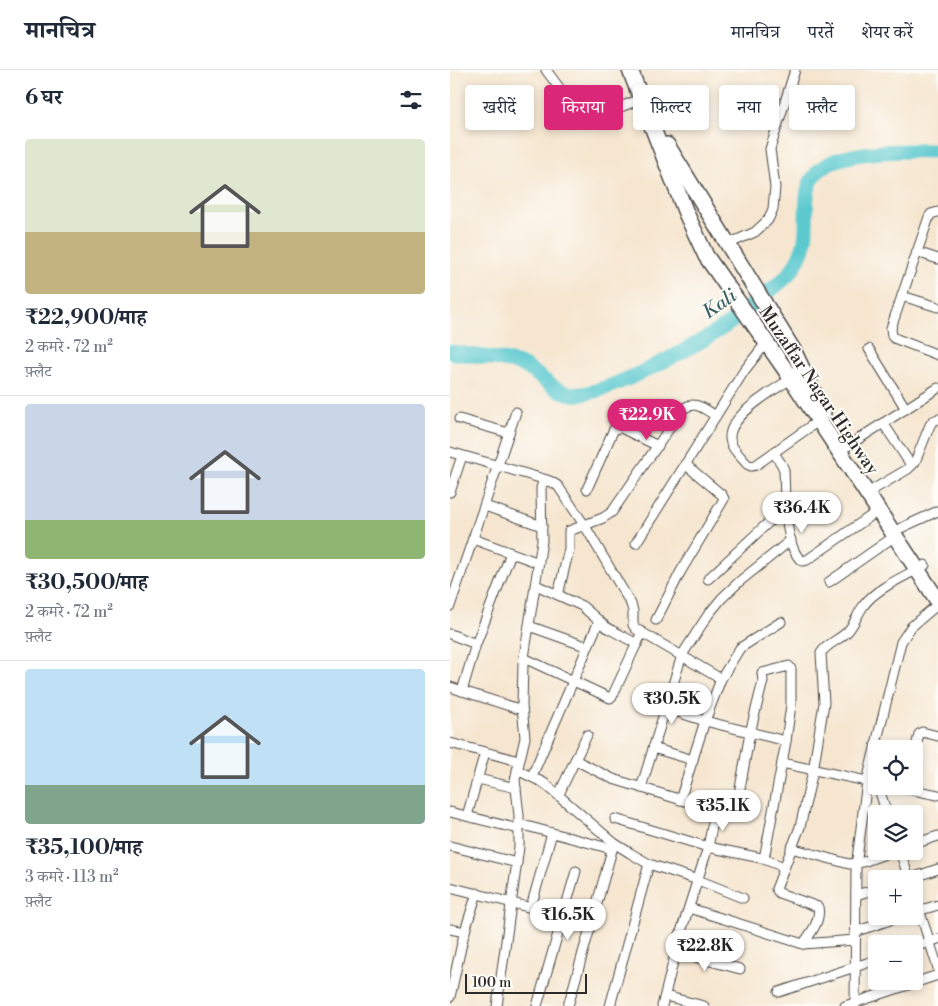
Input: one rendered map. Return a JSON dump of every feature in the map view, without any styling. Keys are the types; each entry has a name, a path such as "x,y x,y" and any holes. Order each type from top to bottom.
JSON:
{"main road":[{"name":"Muzaffar Nagar Highway","path":"630,70 636,85"},
{"name":"Muzaffar Nagar Highway","path":"653,130 686,213 706,256 791,379 878,511 898,532"},
{"name":"Muzaffar Nagar Highway","path":"658,130 801,366 820,408 874,489 898,532 921,567 938,602"},
{"name":"Muzaffar Nagar Highway","path":"921,567 938,584"}],"street":[{"path":"546,70 578,113 586,119 633,108"},
{"path":"729,246 762,227 773,209 775,187 770,149 795,70"},
{"path":"938,212 931,214 929,217 891,328 892,336 898,340 938,355"},
{"path":"917,252 938,259"},
{"path":"902,296 938,307"},
{"path":"636,542 764,340"},
{"path":"869,350 906,408"},
{"path":"791,379 769,392 743,412 731,431 732,446 751,466 756,465 818,421"},
{"path":"846,447 938,388"},
{"path":"558,595 569,549 569,531 585,526 612,512 686,406 697,405 716,416"},
{"path":"450,606 516,412"},
{"path":"459,418 509,433"},
{"path":"874,489 911,465 920,452 933,420 938,418"},
{"path":"883,423 911,465"},
{"path":"588,488 614,429 621,428 658,446"},
{"path":"450,452 547,480 558,486 585,526 631,604 633,625 721,679"},
{"path":"774,453 784,470 786,506 791,540 799,560 805,561 878,511"},
{"path":"450,492 462,456"},
{"path":"656,620 680,572 724,499 722,495 685,464"},
{"path":"497,1006 510,902 517,863 519,827 516,788 518,765 525,738 522,710 524,658 542,541 541,488 543,482 547,480"},
{"path":"485,506 542,526"},
{"path":"708,579 786,506"},
{"path":"828,582 898,532 938,511"},
{"path":"473,539 539,563"},
{"path":"641,788 664,708 682,655 708,615 722,598 791,540"},
{"path":"462,691 476,644 511,553"},
{"path":"803,944 814,928 818,909 816,906 777,891 776,887 805,810 814,770 824,703 821,653 849,630 864,605 872,596 921,567"},
{"path":"536,585 582,606 606,627 637,644"},
{"path":"880,740 900,642 911,627 938,602"},
{"path":"532,776 599,621"},
{"path":"680,800 721,679 740,648 781,622"},
{"path":"529,626 588,647"},
{"path":"524,658 608,697 612,697 642,632"},
{"path":"450,634 476,644"},
{"path":"734,816 750,733 763,681 762,674 789,666 792,675 791,705 764,859"},
{"path":"450,687 522,710"},
{"path":"664,708 786,742"},
{"path":"918,740 919,734 922,732 938,736"},
{"path":"558,794 586,735"},
{"path":"450,743 485,752 518,765 558,794 613,846"},
{"path":"652,748 693,760"},
{"path":"467,816 485,752"},
{"path":"575,760 613,779 711,809 714,812 708,846 662,1006"},
{"path":"782,764 868,781"},
{"path":"478,779 516,788"},
{"path":"923,792 938,795"},
{"path":"855,1004 857,864 870,795"},
{"path":"450,812 613,846 649,864 698,880 743,898"},
{"path":"615,819 708,846 764,859 784,867"},
{"path":"531,907 552,834"},
{"path":"923,841 938,836"},
{"path":"450,846 517,863"},
{"path":"568,1006 613,846"},
{"path":"791,848 841,863 857,864 868,860"},
{"path":"610,1006 649,864"},
{"path":"923,874 938,869"},
{"path":"537,1006 576,870"},
{"path":"450,887 564,916"},
{"path":"856,895 868,891"},
{"path":"450,997 453,969 477,894"},
{"path":"923,909 938,904"},
{"path":"689,908 803,944 855,936 881,925"},
{"path":"923,922 934,940 938,968"},
{"path":"450,929 465,932"},
{"path":"676,952 740,969"},
{"path":"779,992 868,963"},
{"path":"845,1006 938,975"},
{"path":"665,996 704,1006"}],"waterway":[{"name":"Kali","path":"450,352 499,359 524,366 547,383 566,393 587,393 628,379 674,356 727,325 788,275 796,264 804,244 809,186 814,176 823,167 834,161 862,154 895,151 938,151"}]}
